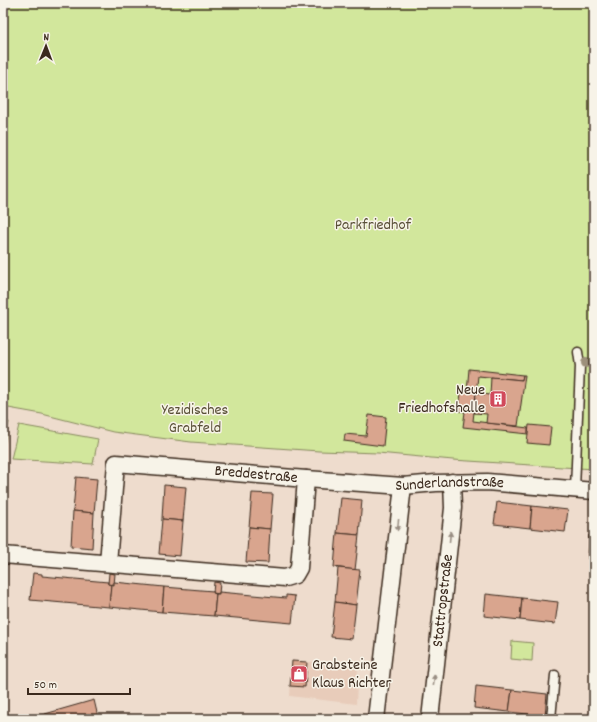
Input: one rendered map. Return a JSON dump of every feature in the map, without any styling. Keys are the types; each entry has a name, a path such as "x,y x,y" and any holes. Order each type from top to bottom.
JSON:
{"street":[{"name":"Breddestraße","path":"3,555 285,578 295,575 299,568 306,479 116,463 108,563"},
{"name":"Sunderlandstraße","path":"306,479 403,486 452,482 486,482 594,491"},
{"name":"Stattropstraße","path":"430,719 453,508 452,482"},
{"path":"376,719 403,486"}],"lane":[{"path":"575,489 580,366 578,352"},
{"path":"551,719 555,676"}],"shaded area":[{"path":"292,661 358,665 356,704 290,696"}],"green space":[{"name":"Parkfriedhof","path":"3,3 594,3 594,469 453,460 378,453 319,451 191,442 113,432 42,414 3,407"},
{"path":"3,421 9,422 3,451"},
{"path":"19,425 98,439 93,464 11,459"},
{"path":"512,641 533,643 532,661 511,659"}],"building":[{"path":"469,369 523,375 522,380 478,376 473,421 528,428 528,434 463,427 465,412 459,411 461,392 467,392"},
{"name":"Neue Friedhofshalle","path":"523,375 525,375 518,426 486,423 487,414 474,413 476,393 490,395 491,377 522,380"},
{"path":"369,415 386,417 383,446 344,441 345,434 366,436"},
{"path":"529,425 551,427 549,445 527,443"},
{"path":"76,477 97,479 94,513 73,511"},
{"path":"164,485 186,487 183,521 162,519"},
{"path":"252,493 273,494 270,529 249,527"},
{"path":"341,498 362,500 359,535 337,533"},
{"path":"497,502 532,506 530,528 494,524"},
{"path":"532,506 568,510 565,532 530,528"},
{"path":"73,511 94,513 92,548 71,546"},
{"path":"162,519 183,521 180,556 159,554"},
{"path":"249,527 270,529 268,563 246,562"},
{"path":"337,533 359,535 355,570 334,567"},
{"path":"589,535 594,536 594,558 588,559"},
{"path":"338,568 360,570 356,605 335,602"},
{"path":"33,573 42,574 42,576 108,582 108,584 111,584 109,607 30,600"},
{"path":"109,573 115,574 114,585 108,584"},
{"path":"114,582 164,587 162,612 109,607 111,584 114,585"},
{"path":"214,582 220,583 219,594 213,593"},
{"path":"164,587 213,591 213,593 216,594 214,616 162,612"},
{"path":"219,592 286,598 286,595 295,596 292,623 214,616 216,594 219,594"},
{"path":"486,594 522,598 520,620 484,616"},
{"path":"522,598 558,602 555,624 520,620"},
{"path":"335,602 356,605 352,639 331,637"},
{"name":"Grabsteine Klaus Richter","path":"292,661 307,662 305,687 290,686"},
{"path":"476,686 512,690 509,712 474,708"},
{"path":"512,690 547,694 545,716 509,712"},
{"path":"94,700 98,717 92,719 38,719 38,716"},
{"path":"216,715 217,719 202,719"}],"place":[{"name":"Neue Friedhofshalle","path":"498,399"},
{"name":"Grabsteine Klaus Richter","path":"299,674"}],"park label":[{"name":"Yezidisches Grabfeld","path":"195,419"}]}
